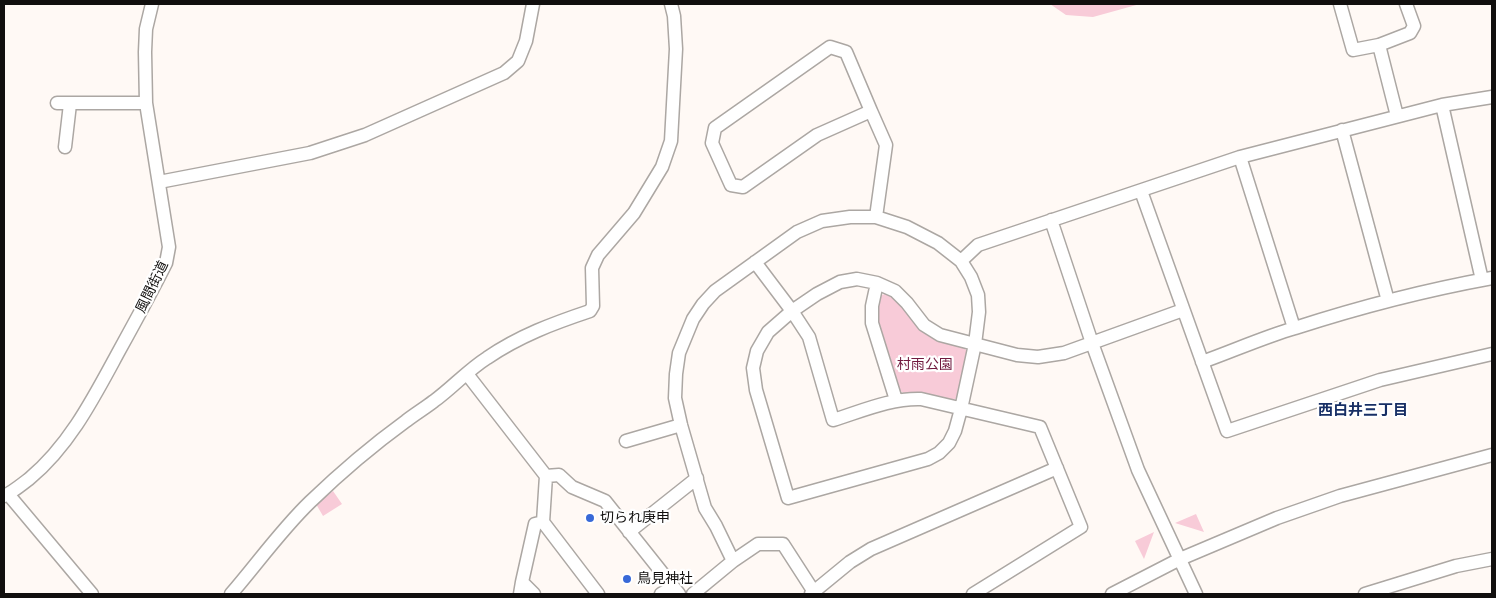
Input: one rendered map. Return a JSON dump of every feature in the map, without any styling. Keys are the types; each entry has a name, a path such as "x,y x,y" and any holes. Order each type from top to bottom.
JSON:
{"street":[{"name":"風間街道","path":"5,496 39,471 55,454 72,431 92,399 166,263 169,247 146,103 146,29 152,4"},
{"path":"159,182 310,153 365,135 504,73 518,62 526,40 533,4"},
{"path":"233,593 309,502 391,433 486,359 530,333 590,311 593,306 592,268 598,255 634,213 662,167 671,140 676,49 674,16 671,4"},
{"path":"1340,4 1353,50 1379,44 1410,33 1414,26 1406,4"},
{"path":"1379,44 1397,116"},
{"path":"871,111 817,135 743,187 731,185 712,142 715,128 830,47 846,52 886,145 876,217"},
{"path":"961,261 978,245 1240,157 1442,105 1492,97"},
{"path":"57,103 146,103"},
{"path":"65,147 70,104"},
{"path":"1202,362 1294,328 1388,300 1487,279 1442,105"},
{"path":"1342,130 1388,300"},
{"path":"1240,157 1294,328"},
{"path":"1141,191 1227,431 1380,380 1492,354"},
{"path":"733,562 705,508 681,425 676,398 678,353 693,319 715,291 797,232 822,221 850,217 876,217 907,227 938,243 961,261 971,277 978,295 979,312 975,344 955,431 949,443 939,453 928,459 788,498 756,390 753,368 757,351 768,332 792,312 817,294 840,282 857,279 877,283 895,291 924,325 940,335 975,344 1017,355 1038,357 1064,353 1183,310"},
{"path":"1051,220 1092,343 1138,470 1196,594"},
{"path":"755,262 809,337 833,420 896,400 922,399 1040,427 1081,527 973,594"},
{"path":"877,283 872,306 872,323 896,400"},
{"path":"467,374 546,476 543,522 598,594"},
{"path":"626,441 681,425"},
{"path":"1112,594 1180,559 1278,518 1340,496 1492,455"},
{"path":"692,594 758,544 783,544 813,593 850,562 871,549 1057,468"},
{"path":"546,476 558,475 572,487 605,502 676,590 661,594"},
{"path":"629,532 697,478"},
{"path":"5,496 92,594"},
{"path":"534,594 521,588 536,524 543,522"},
{"path":"1365,594 1388,590 1456,566 1492,559"}],"green space":[{"path":"1050,4 1140,4 1093,17 1066,15"},
{"name":"村雨公園","path":"891,291 926,330 963,346 968,353 961,395 952,401 906,395 898,389 878,325 880,296"},
{"path":"333,491 342,504 323,516 316,504"},
{"path":"1196,514 1204,532 1175,523"},
{"path":"1154,532 1144,559 1135,541"}],"place":[{"name":"切られ庚申","path":"590,518"},
{"name":"鳥見神社","path":"627,579"}],"district":[{"name":"西白井三丁目","path":"1363,410"}]}
